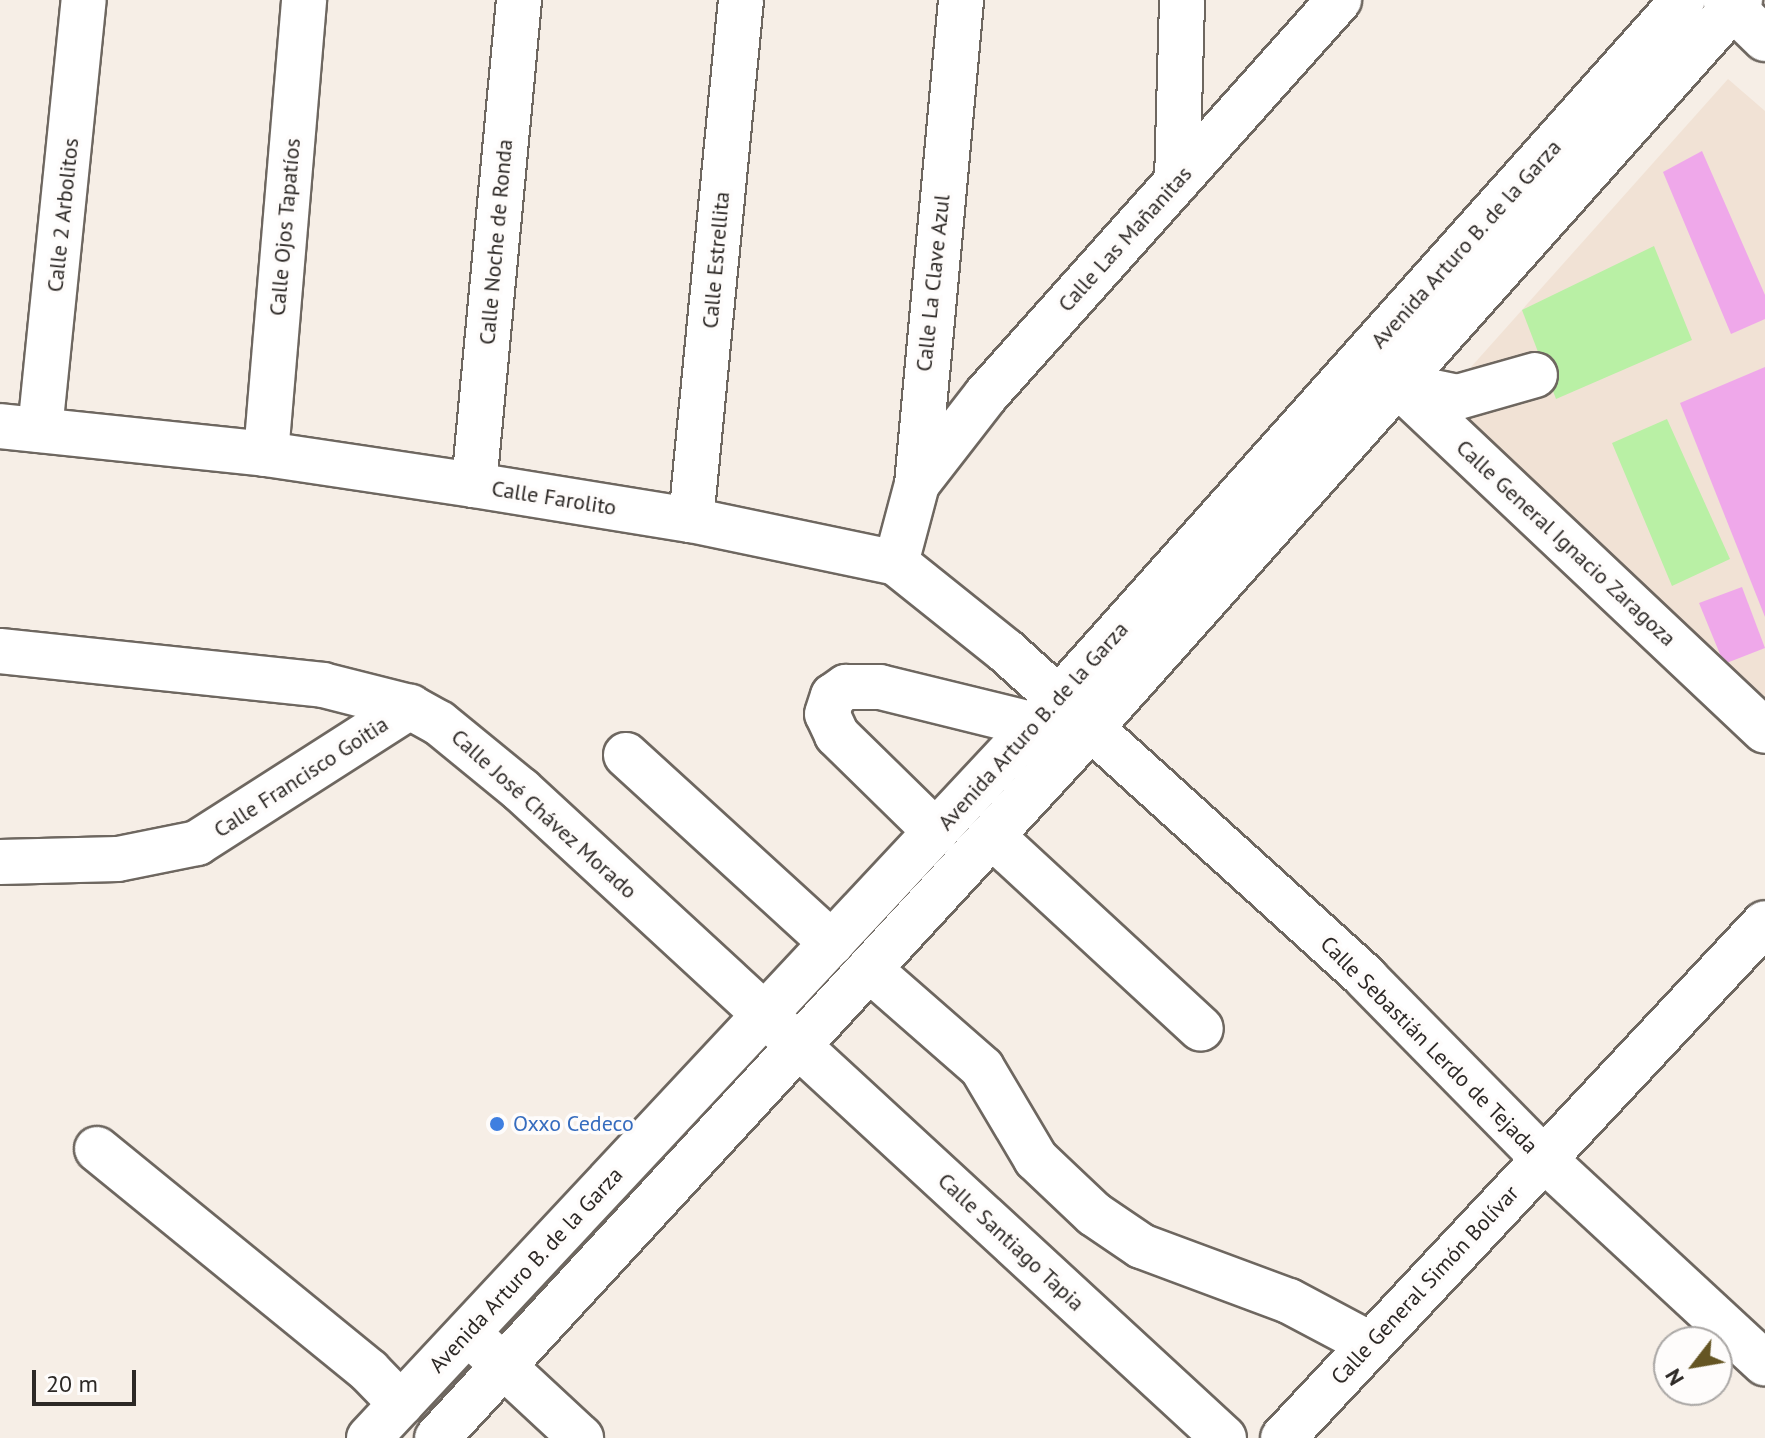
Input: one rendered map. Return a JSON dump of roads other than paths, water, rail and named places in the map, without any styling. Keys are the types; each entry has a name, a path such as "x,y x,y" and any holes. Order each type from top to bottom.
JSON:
{"street":[{"name":"Calle 2 Arbolitos","path":"20,428 84,0"},
{"name":"Calle Ojos Tapatíos","path":"266,454 304,0"},
{"name":"Calle Noche de Ronda","path":"474,485 519,0"},
{"name":"Calle Estrellita","path":"691,520 741,0"},
{"name":"Calle La Clave Azul","path":"896,563 917,484 961,0"},
{"path":"1177,181 1182,0"},
{"name":"Calle Las Mañanitas","path":"917,484 986,395 1339,0"},
{"name":"Avenida Arturo B. de la Garza","path":"369,1438 1046,712 1683,0"},
{"path":"1733,3 1765,39"},
{"name":"Avenida Arturo B. de la Garza","path":"437,1438 1090,729 1400,385 1733,3"},
{"name":"Calle General Ignacio Zaragoza","path":"1367,356 1765,731"},
{"path":"1400,385 1458,397 1535,375"},
{"name":"Calle Farolito","path":"20,428 266,454 474,485 691,520 896,563 1046,712"},
{"name":"Calle José Chávez Morado","path":"0,651 323,685 410,707 470,745 798,1046"},
{"path":"936,832 837,735 827,714 833,696 846,687 880,687 1046,712"},
{"name":"Calle Francisco Goitia","path":"0,862 118,859 197,843 410,707"},
{"name":"Calle Sebastián Lerdo de Tejada","path":"1046,712 1090,729 1366,978 1544,1159 1765,1364"},
{"path":"626,755 832,943"},
{"path":"992,836 1201,1029"},
{"name":"Calle General Simón Bolívar","path":"1283,1438 1765,923"},
{"path":"869,969 982,1068 1036,1159 1094,1214 1141,1246 1289,1301 1370,1344"},
{"name":"Calle Santiago Tapia","path":"798,1046 1224,1438"},
{"path":"97,1149 369,1371 401,1404"},
{"path":"468,1333 581,1438"}],"place":[{"name":"Oxxo Cedeco","path":"497,1124"}]}
